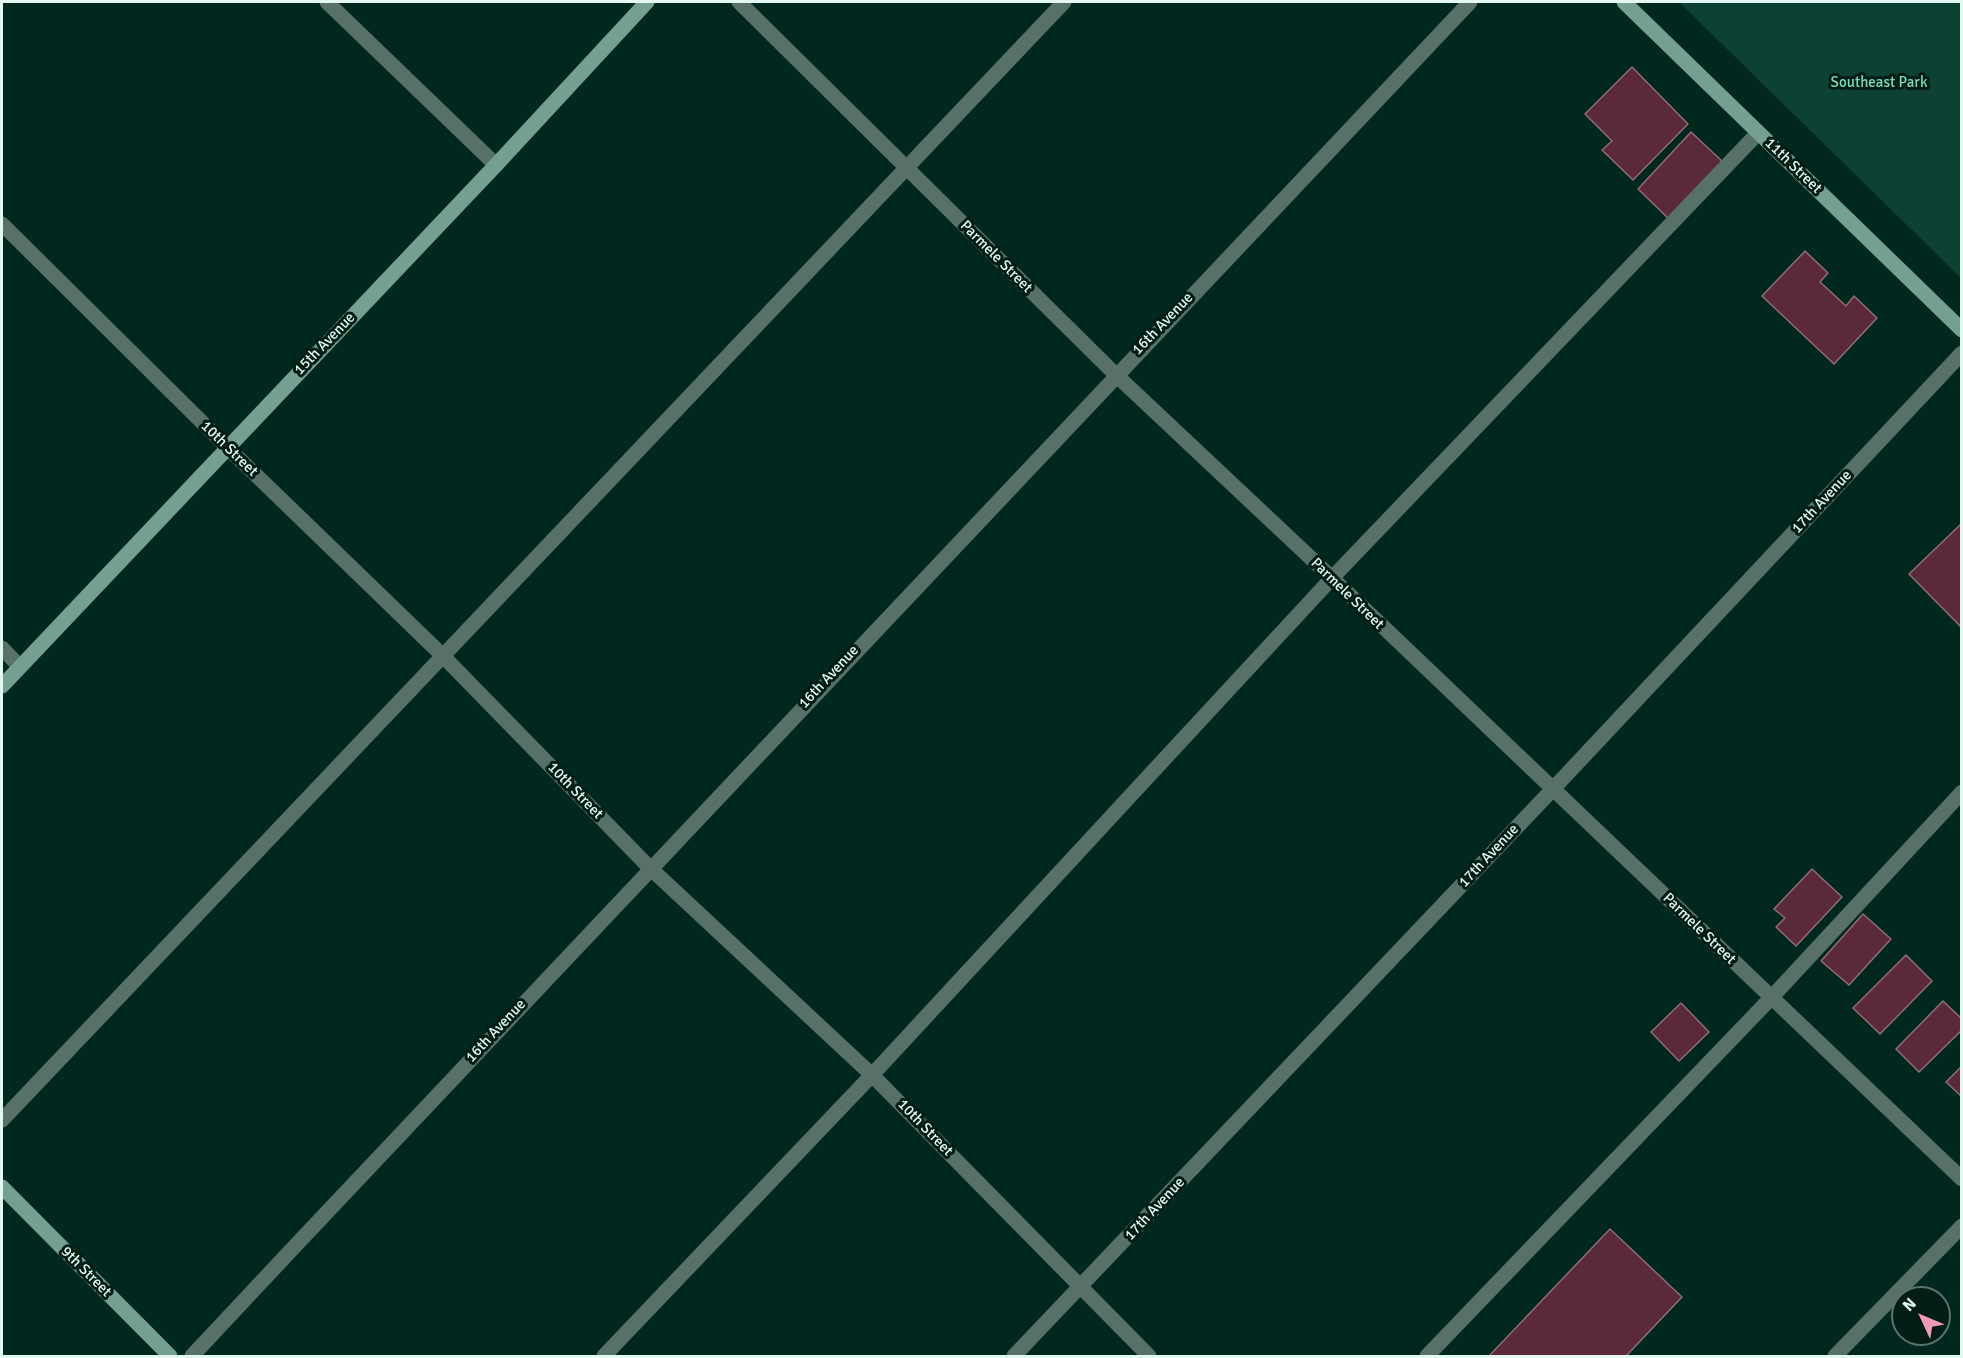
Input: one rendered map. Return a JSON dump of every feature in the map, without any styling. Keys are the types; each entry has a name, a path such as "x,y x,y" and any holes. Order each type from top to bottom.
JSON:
{"main road":[{"name":"15th Avenue","path":"2,686 496,165 646,2"},
{"name":"11th Street","path":"1624,2 1962,330"},
{"name":"9th Street","path":"2,1187 170,1356"}],"street":[{"path":"327,2 496,165"},
{"name":"Parmele Street","path":"739,2 1115,374 1962,1179"},
{"path":"2,1120 1064,2"},
{"name":"16th Avenue","path":"192,1356 649,867 1470,2"},
{"path":"604,1356 872,1075 1332,578 1758,132"},
{"name":"10th Street","path":"2,224 227,447 442,655 649,867 872,1075 1149,1356"},
{"name":"17th Avenue","path":"1014,1356 1962,353"},
{"path":"2,648 20,667"},
{"path":"1427,1356 1771,998 1962,792"},
{"path":"1835,1356 1962,1226"}],"green space":[{"name":"Southeast Park","path":"1679,2 1961,2 1961,278"}],"building":[{"path":"1632,67 1688,124 1633,180 1602,150 1612,141 1585,114"},
{"path":"1691,132 1724,163 1670,220 1638,189"},
{"path":"1805,251 1828,273 1820,282 1846,306 1854,296 1877,318 1834,364 1762,296"},
{"path":"1960,525 1962,526 1962,628 1909,574"},
{"path":"1812,869 1842,897 1796,946 1776,927 1785,918 1774,909"},
{"path":"1863,914 1891,939 1849,985 1821,961"},
{"path":"1906,955 1932,981 1880,1034 1853,1008"},
{"path":"1943,1001 1962,1019 1962,1030 1919,1072 1896,1049"},
{"path":"1681,1003 1709,1032 1679,1061 1651,1032"},
{"path":"1962,1066 1962,1097 1946,1082"},
{"path":"1610,1229 1682,1297 1626,1356 1489,1356"}]}
